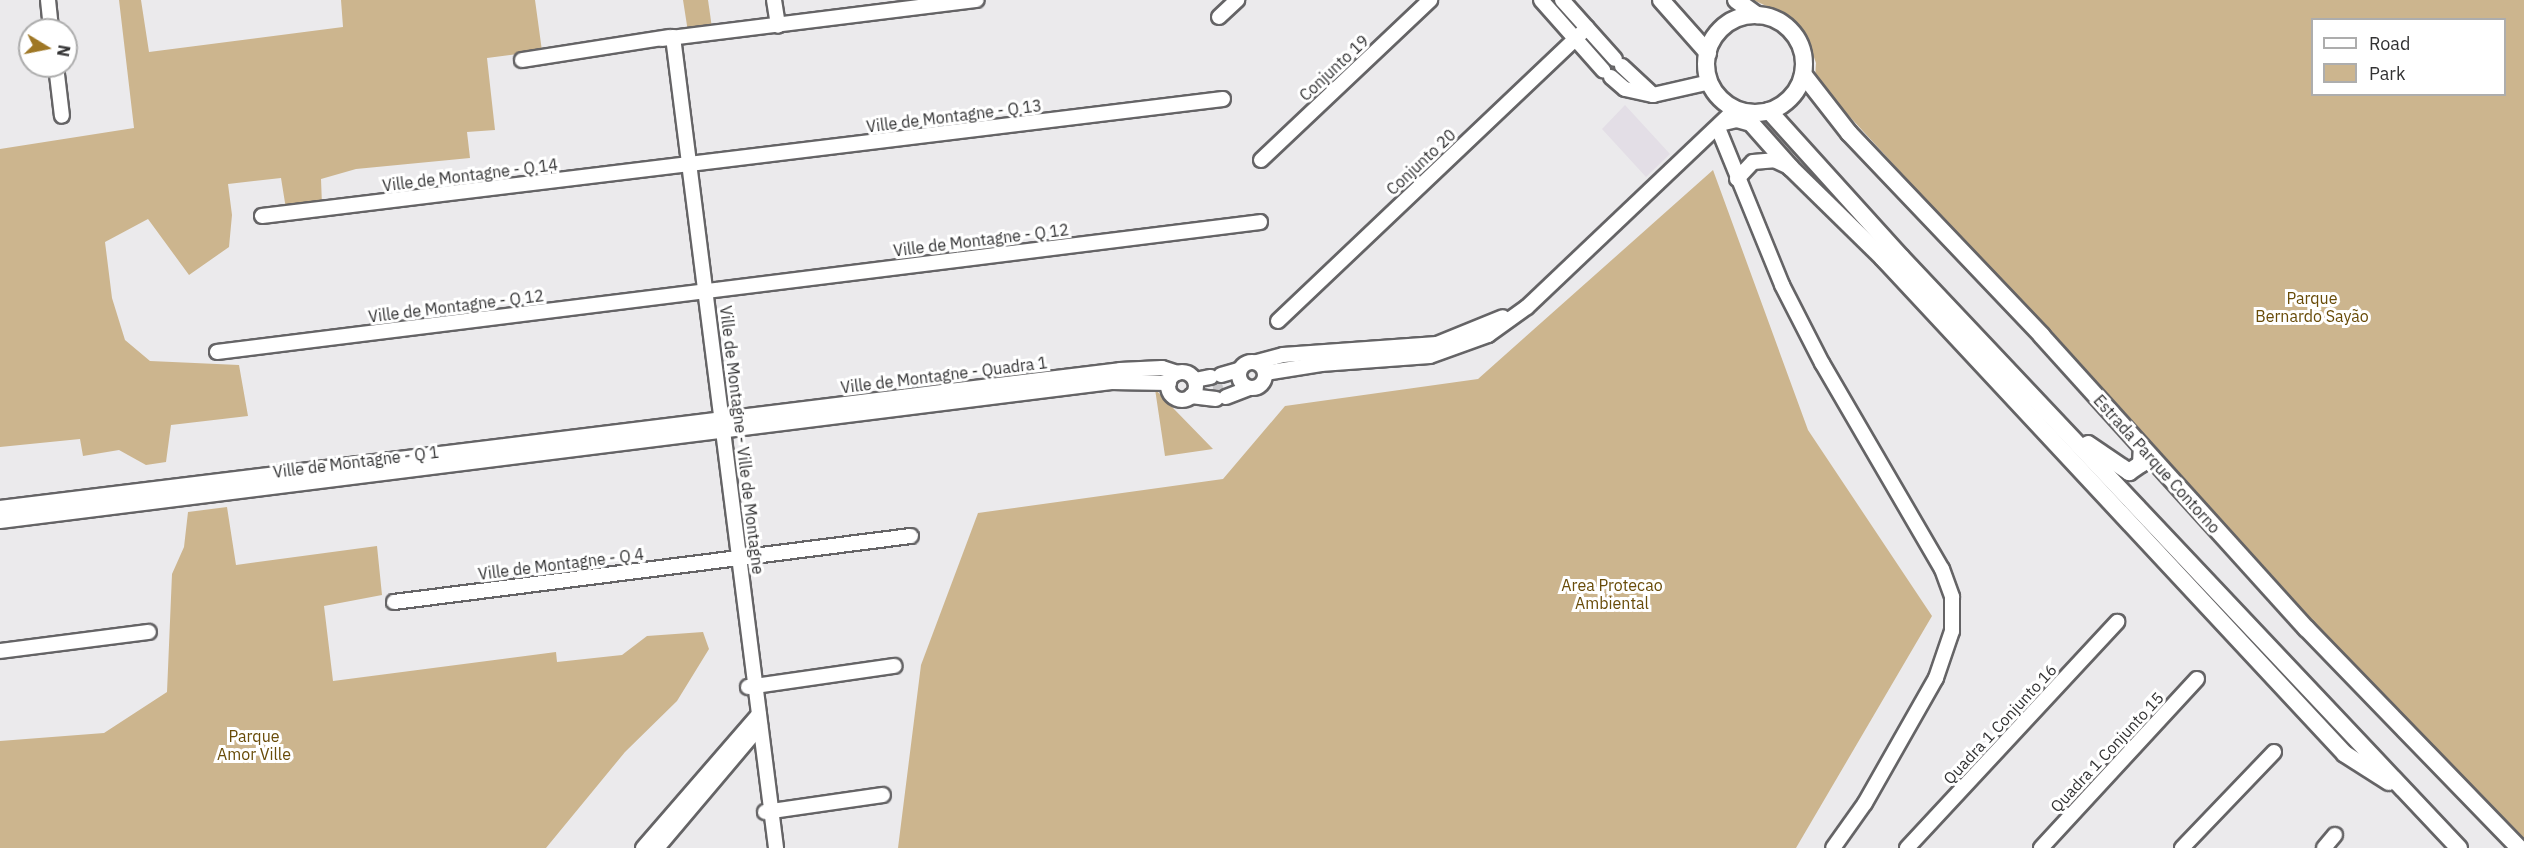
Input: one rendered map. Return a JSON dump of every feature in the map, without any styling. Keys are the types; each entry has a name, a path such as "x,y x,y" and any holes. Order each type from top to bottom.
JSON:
{"main road":[{"path":"1661,0 1708,53"},
{"path":"1736,0 1757,15 1779,21 1795,35 1803,53 1803,74 1791,97 1769,111 1736,109 1720,98 1710,82 1708,53 1715,37 1727,25 1757,15"},
{"name":"Estrada Parque Contorno","path":"1803,74 1849,133 2142,447 2306,628 2519,848"},
{"path":"1769,111 1950,308 2079,441 2459,848"},
{"path":"1721,125 1737,119 1751,123 1791,168 1882,257 2345,754 2405,791"},
{"path":"1882,257 1911,282 1950,308"},
{"path":"2079,441 2095,447 2128,472 2142,462 2142,447"}],"street":[{"path":"48,0 50,18"},
{"path":"774,0 783,23"},
{"path":"782,0 783,23"},
{"path":"522,60 783,23 977,0"},
{"path":"1219,17 1237,0"},
{"name":"Conjunto 19","path":"1261,160 1430,0"},
{"path":"1541,0 1607,74 1625,89 1653,95 1710,82"},
{"path":"1562,0 1618,62 1653,95"},
{"name":"Conjunto 20","path":"1278,321 1587,28"},
{"name":"Ville de Montagne - Ville de Montagne","path":"668,39 756,723 768,812 776,848"},
{"path":"57,78 62,116"},
{"name":"Ville de Montagne - Q 13","path":"686,166 1223,99"},
{"path":"1173,378 1174,397 1183,400 1194,388 1239,373 1244,364 1261,368 1283,356 1449,341 1503,317 1545,290 1736,109"},
{"path":"1721,125 1737,179 1787,295 1822,363 1942,569 1952,597 1952,631 1936,678 1865,803 1833,848"},
{"path":"1737,179 1744,168 1763,160 1774,160 1791,168"},
{"name":"Ville de Montagne - Q 14","path":"262,216 686,166"},
{"name":"Ville de Montagne - Q 12","path":"217,352 1260,222"},
{"path":"1194,388 1221,398 1262,383 1261,368"},
{"name":"Ville de Montagne - Quadra 1","path":"719,425 1030,386 1173,378 1188,373 1194,388"},
{"path":"1239,373 1249,388"},
{"name":"Ville de Montagne - Q 1","path":"0,521 320,484 565,445 719,425"},
{"name":"Ville de Montagne - Q 1","path":"0,508 319,469 565,445"},
{"path":"319,469 320,484"},
{"name":"Ville de Montagne - Q 4","path":"394,602 911,536"},
{"name":"Quadra 1 Conjunto 16","path":"1907,848 2117,622"},
{"path":"0,651 149,632"},
{"path":"752,686 894,666"},
{"name":"Quadra 1 Conjunto 15","path":"2041,848 2197,679"},
{"path":"643,848 756,723"},
{"path":"657,848 756,723"},
{"path":"2182,848 2274,752"},
{"path":"768,812 883,795"},
{"name":"Ville de Montagne - Ville de Montagne","path":"768,812 768,848"},
{"path":"2324,848 2335,835"}],"shaded area":[{"path":"1625,105 1670,154 1646,177 1602,129"}],"green space":[{"path":"119,0 141,0 149,52 343,27 341,0 535,0 542,51 487,58 495,130 467,132 470,158 356,169 321,179 322,205 286,209 281,178 228,184 232,215 229,247 189,275 148,219 105,242 112,298 125,340 150,361 239,365 248,416 171,425 166,462 146,465 119,450 83,456 80,439 0,447 0,149 134,128"},
{"path":"683,0 708,0 712,28 688,32"},
{"name":"Parque Bernardo Sayão","path":"1753,0 2524,0 2524,843 1922,210 1919,192 1815,79 1816,63 1807,37 1787,15"},
{"name":"Area Protecao Ambiental","path":"1713,170 1808,430 1932,616 1796,848 898,848 921,665 978,513 1223,479 1285,406 1478,379"},
{"path":"1155,389 1174,409 1213,449 1165,456"},
{"name":"Parque Amor Ville","path":"227,507 236,565 377,546 382,595 324,606 333,681 556,652 557,662 622,655 647,636 703,632 709,649 677,701 625,752 546,848 0,848 0,741 104,733 167,692 172,574 184,547 188,512"}],"tunnel":[{"path":"1212,385 1222,382"}]}
